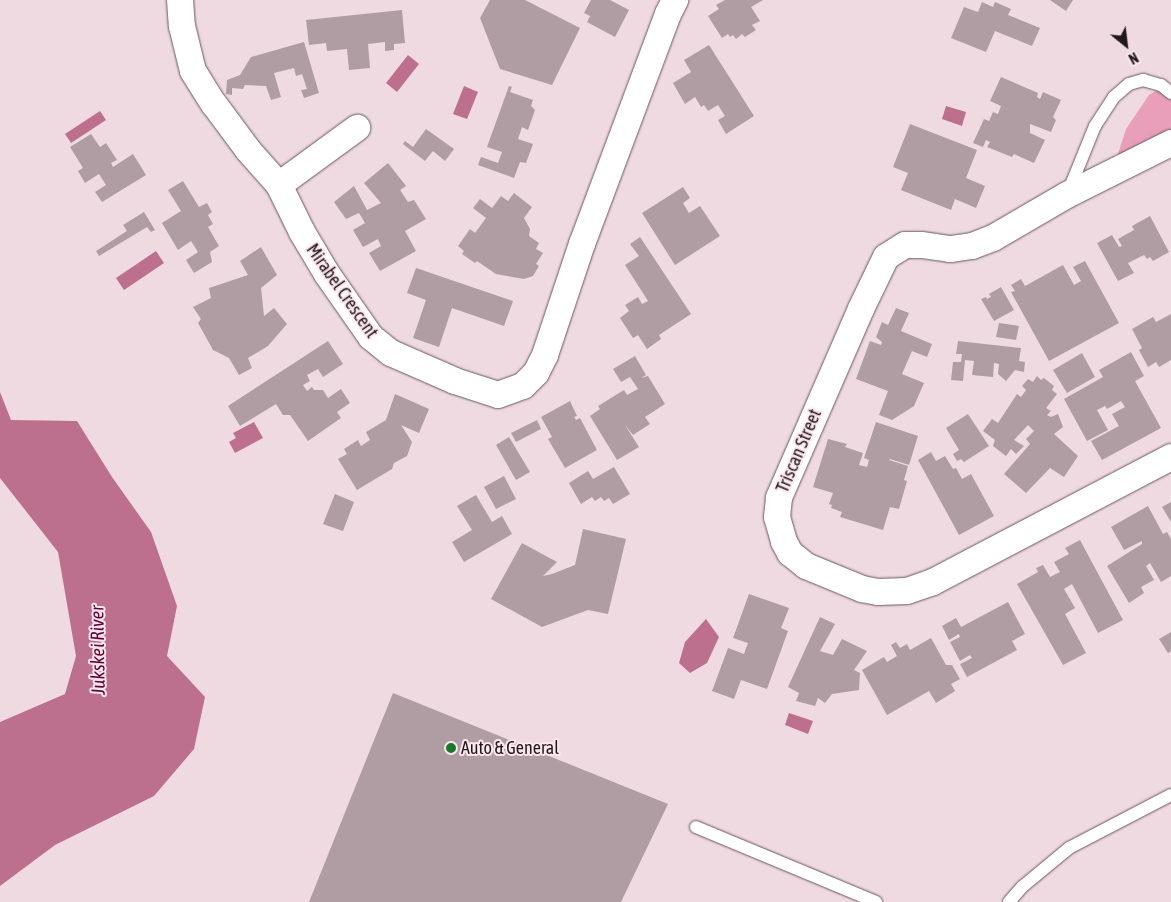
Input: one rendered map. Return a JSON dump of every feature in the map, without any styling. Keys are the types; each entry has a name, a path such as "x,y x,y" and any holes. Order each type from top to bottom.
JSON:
{"street":[{"name":"Mirabel Crescent","path":"180,0 182,26 194,71 214,104 248,150 279,186 302,232 327,274 371,337 391,353 478,390 498,395 523,386 536,373 545,355 582,244 668,14 675,0"},
{"path":"279,186 357,128"},
{"name":"Triscan Street","path":"1171,143 1067,195 992,238 972,246 950,249 913,244 894,250 886,257 857,316 779,498 778,517 784,542 790,553 806,566 835,580 878,592 907,591 933,582 1171,457"}],"lane":[{"path":"1067,195 1095,126 1114,97 1130,84 1143,80 1161,85 1171,93"},
{"path":"1009,902 1022,887 1069,848 1171,795"},
{"path":"696,827 876,902"}],"shaded area":[{"path":"1159,89 1171,96 1171,153 1116,160 1126,129 1149,95"}],"water":[{"path":"408,55 419,64 397,92 386,83"},
{"path":"464,86 478,92 467,119 453,114"},
{"path":"946,106 966,112 962,126 942,119"},
{"path":"100,111 106,120 71,143 65,134"},
{"path":"156,251 164,263 124,290 116,278"},
{"name":"Jukskei River","path":"0,392 11,420 77,421 112,477 151,532 177,606 167,656 205,697 194,749 154,796 55,845 0,886 0,722 65,694 76,656 58,552 0,478"},
{"path":"254,422 263,438 235,453 229,442 236,438 233,433"},
{"path":"706,619 719,637 707,663 690,673 679,663 685,642"},
{"path":"789,713 813,721 808,734 785,725"}],"building":[{"path":"490,0 525,0 580,28 552,85 500,69 480,18"},
{"path":"591,0 610,0 629,10 615,37 587,22 590,16 584,13"},
{"path":"725,0 763,0 751,7 760,21 752,25 756,30 745,37 742,34 736,39 733,35 730,37 728,34 722,38 708,16 719,9 716,5"},
{"path":"1050,0 1073,0 1066,11"},
{"path":"982,2 993,7 995,2 1011,9 1008,15 1040,28 1032,46 995,31 986,52 951,38 964,7 978,12"},
{"path":"402,10 405,43 394,44 394,50 385,51 385,42 368,44 370,68 349,70 347,49 327,51 326,43 309,45 306,20"},
{"path":"304,42 319,93 304,98 301,90 307,89 302,74 296,76 294,68 274,73 281,97 271,100 266,86 245,85 243,89 232,88 232,95 226,94 227,80 240,75 251,57"},
{"path":"709,45 754,116 726,134 718,120 725,116 718,105 708,111 704,105 701,107 695,97 685,104 673,83 691,72 684,60"},
{"path":"1001,77 1038,93 1037,97 1040,99 1043,92 1061,100 1053,117 1056,120 1051,132 1030,124 1030,133 1045,140 1034,163 1014,154 1012,157 987,147 990,142 986,140 983,147 973,143 984,119 989,121 993,112 998,114 1001,106 990,101"},
{"path":"509,86 512,87 510,92 533,100 531,106 535,110 528,130 522,127 518,139 533,144 526,163 520,162 514,178 478,165 481,157 498,163 502,152 487,147"},
{"path":"910,124 977,150 966,178 985,186 976,208 955,199 951,210 901,190 908,173 893,167"},
{"path":"426,129 454,149 445,161 433,151 425,161 403,144 405,141 413,147"},
{"path":"91,134 100,147 106,143 117,160 111,163 113,167 133,154 146,175 102,202 95,192 106,185 99,174 85,183 78,171 83,168 70,147"},
{"path":"388,163 406,186 400,190 408,202 414,200 426,219 405,231 416,251 380,271 369,253 381,246 378,239 363,247 353,230 365,223 359,213 346,219 334,202 354,186 367,210 381,203 364,183"},
{"path":"183,181 199,207 207,203 212,212 208,215 213,224 208,227 219,246 210,252 212,262 194,273 186,260 198,252 191,241 178,250 162,223 181,211 168,190"},
{"path":"683,187 690,198 683,203 689,213 700,206 720,236 675,265 642,213"},
{"path":"514,193 532,207 524,218 530,229 529,236 539,243 536,249 543,253 536,264 539,266 533,276 524,279 496,274 477,261 475,263 462,254 464,251 458,246 470,229 475,233 486,218 473,208 480,199 492,208 501,196 508,201"},
{"path":"144,212 155,230 151,232 147,227 99,256 96,251 127,231 123,225"},
{"path":"1150,216 1169,252 1153,261 1150,257 1147,259 1144,255 1128,263 1134,273 1118,281 1097,243 1112,235 1119,247 1122,246 1118,239 1134,230 1132,226"},
{"path":"640,237 691,314 659,335 661,339 647,349 638,335 633,338 620,318 629,311 625,305 638,297 642,304 648,301 625,265 639,256 630,244"},
{"path":"261,247 277,275 261,288 264,316 274,308 287,324 268,346 248,358 252,368 239,375 229,358 213,350 198,323 201,319 193,307 211,298 209,288 248,275 240,261"},
{"path":"1085,261 1119,323 1049,361 1011,292 1015,291 1011,285 1021,279 1025,286 1063,265 1074,285 1081,281 1073,267"},
{"path":"416,268 513,301 504,326 452,308 439,347 413,338 426,300 407,293"},
{"path":"1001,287 1014,310 994,321 981,299 991,297 989,294"},
{"path":"896,308 909,313 901,331 932,344 927,357 912,351 902,374 924,383 914,406 892,420 879,415 888,391 856,379 870,341 881,345 882,342 876,337 882,322 888,325"},
{"path":"1171,314 1171,360 1159,367 1156,362 1148,367 1139,350 1142,348 1132,329 1153,317 1156,322"},
{"path":"999,323 1019,326 1016,340 996,337"},
{"path":"328,341 343,364 323,377 318,369 307,375 310,381 303,385 307,391 312,387 314,390 323,390 328,398 341,389 350,403 337,412 341,418 308,441 290,415 283,415 276,404 240,426 228,406"},
{"path":"958,341 1021,348 1019,361 1025,362 1024,372 1015,370 1006,381 998,374 999,364 994,363 993,377 972,375 974,361 965,360 963,381 951,380 953,362 961,362 962,354 956,354"},
{"path":"1131,352 1144,376 1135,381 1161,428 1102,460 1091,441 1119,426 1112,414 1125,407 1121,401 1107,409 1105,406 1097,410 1108,430 1087,441 1064,399 1103,377 1099,370"},
{"path":"1082,353 1095,377 1067,393 1053,370"},
{"path":"635,356 646,375 641,378 648,376 665,404 645,417 650,424 633,435 625,425 639,447 617,460 590,416 600,409 598,406 624,390 627,395 638,389 630,377 621,382 613,369"},
{"path":"1037,376 1041,380 1044,378 1054,386 1052,390 1057,394 1046,408 1051,411 1047,415 1051,417 1058,414 1063,427 1054,434 1078,456 1064,477 1050,468 1026,493 1004,474 1030,444 1026,439 1034,431 1028,425 1014,440 1024,446 1016,454 1011,449 1006,456 993,446 995,440 983,431 992,419 998,423 1017,394 1021,397 1026,390 1022,386 1028,379 1033,382"},
{"path":"395,394 429,409 419,433 401,425 412,442 407,456 394,463 392,469 357,490 338,459 347,454 344,449 358,440 361,446 370,440 366,432 386,420"},
{"path":"570,401 577,416 574,417 576,420 580,418 597,450 565,468 548,439 552,437 541,417"},
{"path":"968,414 989,446 964,462 961,459 957,461 953,454 959,450 946,428"},
{"path":"537,420 541,429 516,442 511,433"},
{"path":"876,422 918,436 909,465 889,460 908,466 904,480 907,481 899,509 890,507 883,530 840,517 842,512 831,508 832,505 829,504 833,493 813,487 828,439 847,444 845,447 863,453 859,465 867,467 869,460 864,458"},
{"path":"509,437 530,472 516,480 496,445"},
{"path":"931,452 936,461 945,456 953,469 956,468 962,479 971,474 994,516 959,535 918,460"},
{"path":"614,467 630,494 613,504 609,498 604,501 601,497 595,501 592,497 581,504 569,483 588,471 593,479"},
{"path":"504,476 516,499 496,509 484,487"},
{"path":"335,494 354,502 343,531 323,524"},
{"path":"476,495 492,522 502,516 512,534 464,562 452,542 472,530 457,506"},
{"path":"1171,502 1171,522 1162,507"},
{"path":"1148,506 1163,534 1167,532 1171,539 1171,576 1161,582 1150,563 1146,566 1154,580 1141,587 1144,593 1129,603 1107,566 1142,544 1142,541 1124,550 1111,527"},
{"path":"583,529 626,539 608,614 588,610 542,627 491,599 522,543 557,562 543,576 552,574 575,565"},
{"path":"1080,540 1123,620 1098,633 1072,584 1064,589 1075,608 1065,614 1086,653 1063,665 1017,584 1038,572 1036,568 1043,565 1050,577 1060,572 1054,562 1069,554 1065,548"},
{"path":"749,594 789,608 781,628 788,631 767,689 741,680 734,699 712,691 728,648 744,654 748,643 733,638"},
{"path":"1008,602 1025,634 1012,641 1017,650 967,677 960,664 972,658 970,655 960,661 950,642 960,637 959,634 949,640 942,626 956,618 961,627"},
{"path":"820,617 835,624 820,651 833,655 842,639 867,651 854,670 860,673 859,690 832,694 825,703 818,698 815,706 796,701 799,693 788,687"},
{"path":"1171,632 1171,651 1168,653 1159,639"},
{"path":"931,638 946,665 952,665 960,679 951,684 955,691 936,703 929,691 887,715 862,670 884,657 887,662 897,656 891,645 896,642 900,648 907,644 910,650"},
{"name":"Auto & General","path":"393,693 668,804 621,902 309,902"}],"place":[{"name":"Auto & General","path":"451,748"}]}
